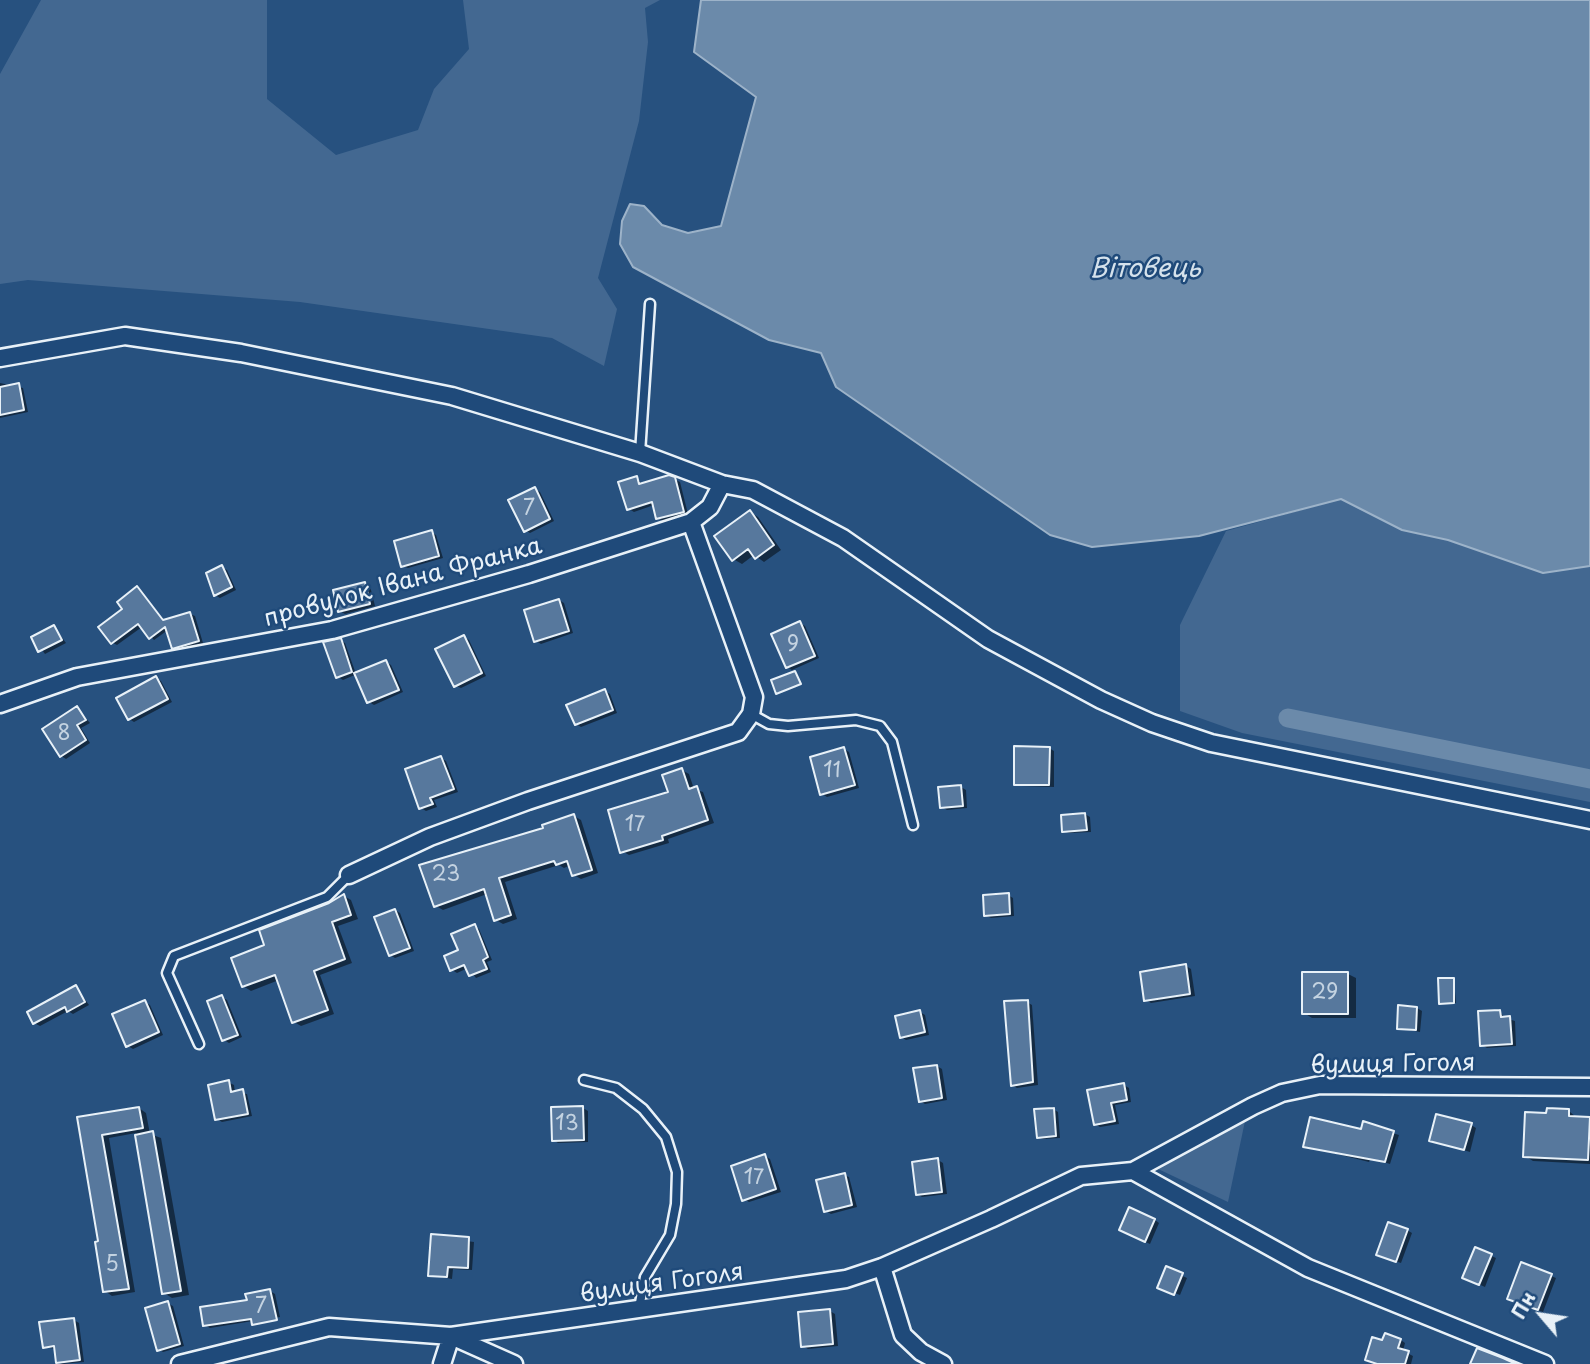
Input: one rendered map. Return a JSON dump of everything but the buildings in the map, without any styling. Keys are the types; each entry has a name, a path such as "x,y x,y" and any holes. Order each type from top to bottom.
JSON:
{"street":[{"path":"0,358 125,335 241,353 452,396 640,453 722,484 753,490 843,538 988,639 1101,700 1152,723 1211,743 1590,820"},
{"name":"провулок Івана Франка","path":"0,704 77,677 332,630 530,575 691,522 710,507 722,484"},
{"path":"349,875 430,837 528,801 738,732 751,714 754,697 691,522"},
{"name":"вулиця Гоголя","path":"180,1364 329,1327 451,1336 806,1287 882,1267 1081,1176 1133,1171 1253,1106 1282,1093 1320,1085 1590,1087"},
{"path":"1133,1171 1308,1268 1545,1364"},
{"path":"882,1267 903,1335 921,1352 943,1364"},
{"path":"442,1364 451,1336 514,1364"}],"lane":[{"path":"640,453 650,304"},
{"path":"751,714 769,724 788,726 856,720 880,726 892,742 913,825"},
{"path":"199,1044 167,973 174,956 327,897 349,875"},
{"path":"584,1080 616,1088 643,1109 666,1137 677,1172 677,1204 670,1236 645,1277 639,1309"}],"shaded area":[{"path":"41,0 267,0 267,99 336,155 418,130 434,89 469,49 463,0 660,0 645,8 648,42 639,121 598,278 617,309 604,366 552,338 300,302 28,280 0,284 0,74"},
{"path":"1341,499 1402,530 1448,540 1543,573 1590,566 1590,802 1242,733 1180,711 1180,625 1226,531"},
{"path":"1245,1121 1228,1202 1156,1168"}],"water":[{"name":"Вітовець","path":"701,0 1590,0 1590,566 1543,573 1448,540 1402,530 1341,499 1199,536 1092,547 1050,535 836,387 821,353 769,340 633,267 620,244 622,221 630,204 644,206 662,225 688,233 721,226 756,97 694,52"}],"waterway":[{"path":"1288,718 1590,779"}]}
